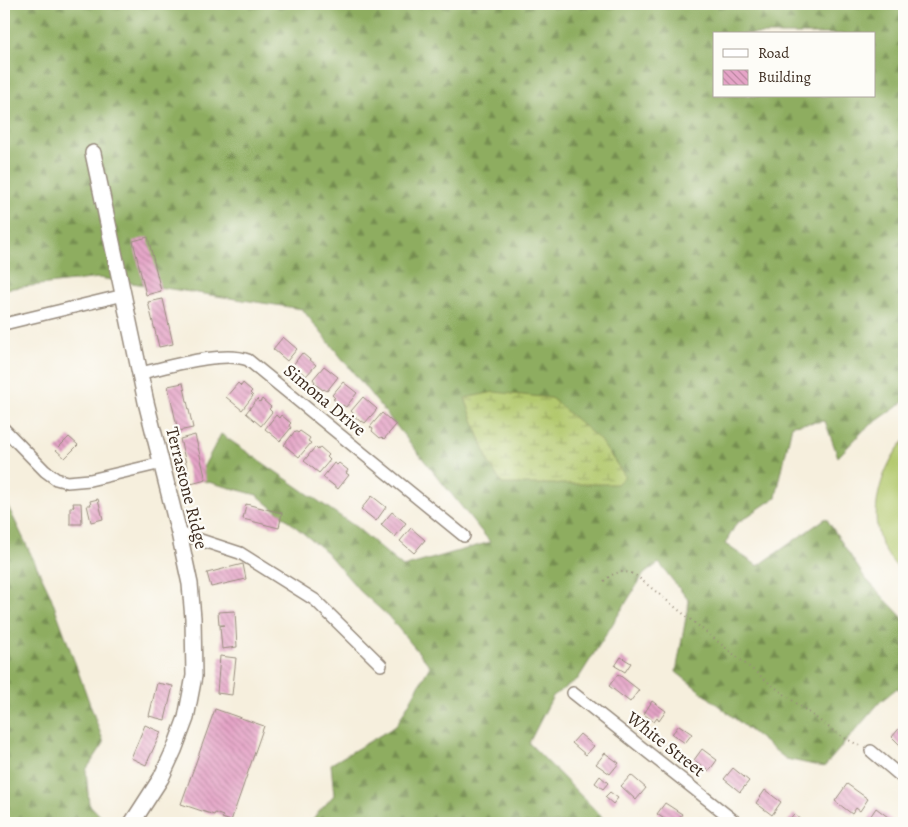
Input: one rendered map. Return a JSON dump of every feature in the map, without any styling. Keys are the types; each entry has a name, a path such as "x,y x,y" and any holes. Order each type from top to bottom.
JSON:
{"street":[{"name":"Terrastone Ridge","path":"93,153 146,402 190,584 193,618 194,676 186,718 162,778 132,823"},
{"path":"4,324 124,295"},
{"name":"Simona Drive","path":"141,373 210,358 231,357 248,360 464,536"},
{"path":"4,429 44,471 56,479 67,482 90,480 162,463"},
{"path":"179,533 240,553 315,600 380,665"},
{"name":"White Street","path":"573,693 738,823"},
{"path":"870,751 904,779"}],"path":[{"path":"604,581 615,572 634,574 768,682 839,735 870,751"}],"green space":[{"path":"4,4 904,4 904,402 865,429 838,457 825,421 792,425 776,497 736,524 725,544 758,566 826,518 865,578 904,619 904,693 897,688 880,702 824,767 786,759 676,672 689,601 659,563 644,574 578,679 553,696 529,743 608,823 309,823 334,795 331,764 396,726 430,666 388,616 360,591 326,552 257,495 197,479 221,434 356,527 403,567 490,542 302,309 99,278 4,289"},
{"path":"494,392 551,398 599,439 625,476 617,484 502,484 489,463 465,398"},
{"path":"904,441 904,575 890,559 882,545 877,528 876,515 877,501 884,474 896,451"},
{"path":"4,498 50,594 104,743 86,770 89,804 107,823 4,823"}],"building":[{"path":"148,237 161,291 146,295 133,241"},
{"path":"163,299 173,344 159,347 148,302"},
{"path":"283,337 297,349 287,361 273,349"},
{"path":"302,353 316,365 306,376 293,365"},
{"path":"324,366 338,377 327,391 314,383 313,379"},
{"path":"343,382 357,393 346,407 333,399 335,398 332,395"},
{"path":"183,383 193,428 178,431 168,386"},
{"path":"238,383 241,386 243,383 252,391 250,393 253,396 242,410 226,397"},
{"path":"363,397 377,409 365,423 361,422 351,411"},
{"path":"257,399 260,402 262,399 271,407 269,409 272,412 261,426 246,413"},
{"path":"382,413 396,425 384,439 380,438 370,427"},
{"path":"276,415 279,418 281,415 291,423 289,425 291,428 280,441 265,429"},
{"path":"295,431 298,433 300,431 310,438 308,441 311,443 299,457 284,445"},
{"path":"195,435 206,480 191,484 180,439"},
{"path":"69,437 78,445 65,458 56,450"},
{"path":"315,447 318,450 320,447 329,455 327,457 330,460 319,473 304,461"},
{"path":"334,463 337,465 339,463 348,470 346,473 349,475 338,489 323,477"},
{"path":"372,496 386,507 376,521 361,509"},
{"path":"98,499 103,519 91,522 87,505 91,505 90,501"},
{"path":"73,503 81,503 82,524 70,524 70,507 74,507"},
{"path":"246,504 282,513 279,528 243,519"},
{"path":"392,512 406,523 395,537 381,525"},
{"path":"411,528 425,540 414,553 400,541"},
{"path":"243,564 246,579 211,587 207,573"},
{"path":"235,611 237,647 222,649 220,626 225,625 219,625 218,612"},
{"path":"220,656 236,658 232,695 217,693"},
{"path":"621,657 631,663 625,672 615,666"},
{"path":"618,674 639,690 630,702 609,686"},
{"path":"157,683 173,686 165,720 149,716"},
{"path":"652,701 666,711 659,721 657,718 654,722 644,714"},
{"path":"215,709 264,726 231,821 215,813 214,815 181,804"},
{"path":"145,725 161,732 146,765 131,758"},
{"path":"679,725 692,734 685,743 672,734"},
{"path":"902,725 904,727 904,749 892,737"},
{"path":"580,734 594,746 586,755 572,743"},
{"path":"702,749 717,760 709,771 694,760"},
{"path":"605,753 619,763 610,774 596,764"},
{"path":"733,768 749,781 740,792 724,779"},
{"path":"631,775 646,788 636,800 621,786"},
{"path":"600,776 608,783 603,789 595,783"},
{"path":"847,784 868,799 860,811 856,808 852,814 835,801"},
{"path":"765,790 781,802 772,815 756,803"},
{"path":"610,792 618,798 613,804 605,797"},
{"path":"665,803 682,814 676,823 670,823 657,814"},
{"path":"876,808 896,823 872,823 868,820"},
{"path":"794,814 804,823 786,823"}]}
